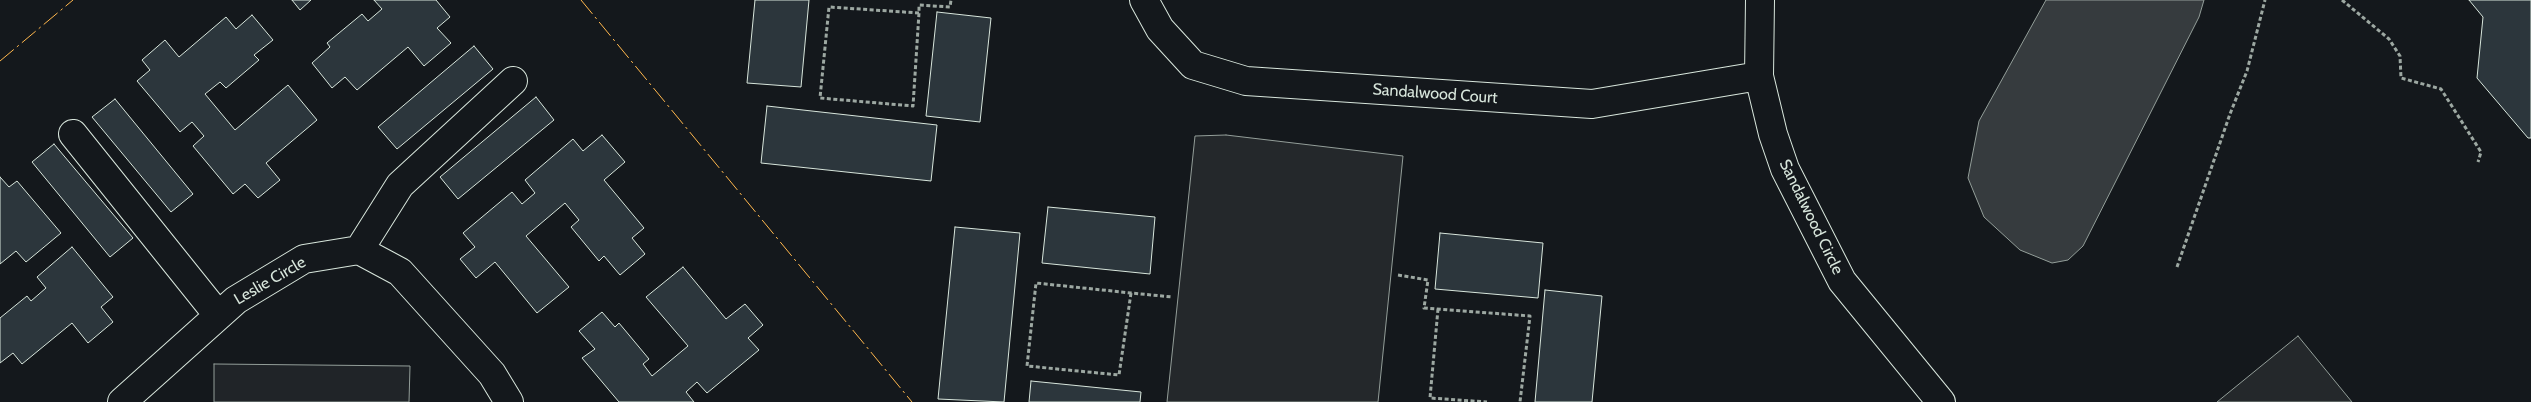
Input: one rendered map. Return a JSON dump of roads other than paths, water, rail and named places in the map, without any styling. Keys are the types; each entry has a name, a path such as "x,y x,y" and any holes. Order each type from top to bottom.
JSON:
{"street":[{"name":"Sandalwood Court","path":"1144,0 1160,29 1194,65 1246,81 1592,104 1759,76"},
{"name":"Sandalwood Circle","path":"1760,0 1759,76 1773,134 1786,169 1842,281 1941,402"},
{"path":"509,402 492,374 400,272 359,250 400,186 513,81"},
{"path":"73,134 218,315"},
{"name":"Leslie Circle","path":"122,402 236,300 304,259 359,250"}]}
